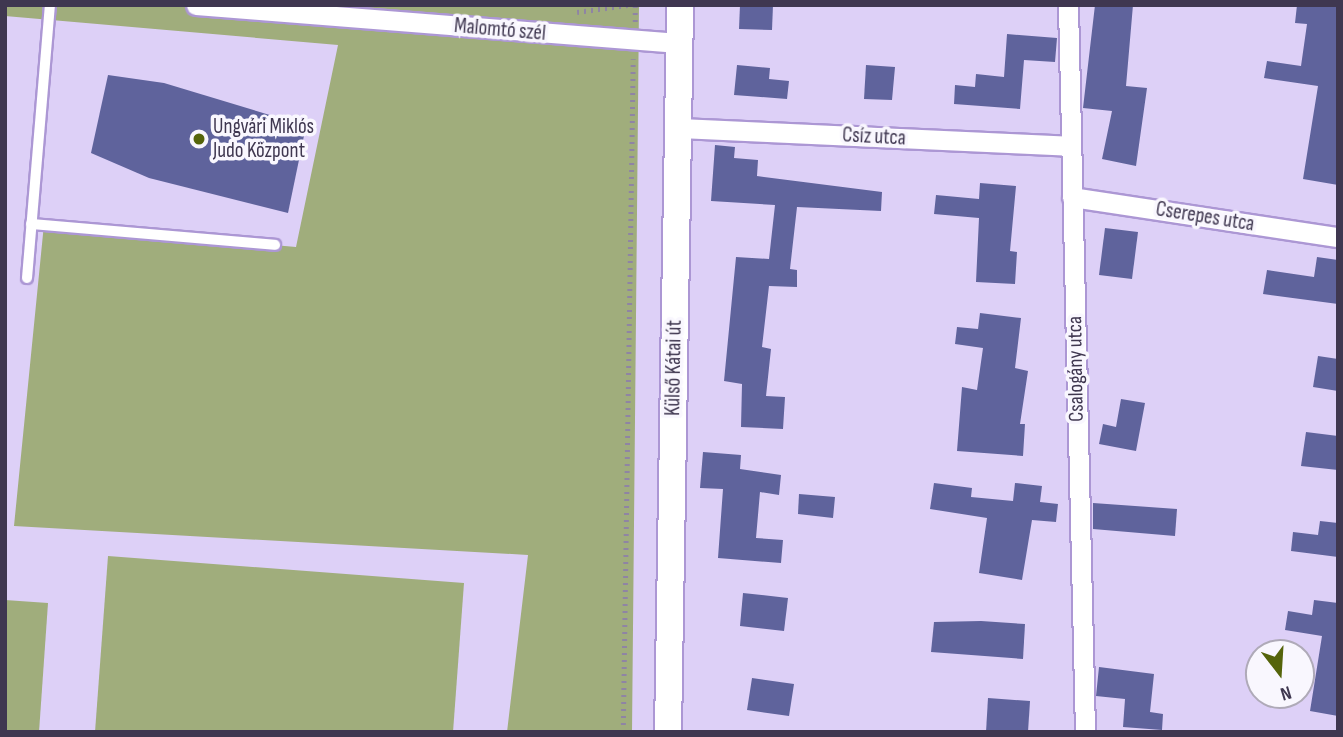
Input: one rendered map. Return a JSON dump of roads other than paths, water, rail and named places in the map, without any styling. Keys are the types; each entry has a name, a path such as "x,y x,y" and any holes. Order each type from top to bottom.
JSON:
{"main road":[{"name":"Külső Kátai út","path":"668,732 680,5"}],"street":[{"name":"Malomtó szél","path":"196,5 679,43"},
{"name":"Csalogány utca","path":"1068,5 1085,732"},
{"name":"Csíz utca","path":"678,128 1071,146"},
{"name":"Cserepes utca","path":"1072,197 1338,237"}],"lane":[{"path":"27,278 50,5"},
{"path":"31,224 275,245"}],"place":[{"name":"Ungvári Miklós Judo Központ","path":"199,139"}]}
